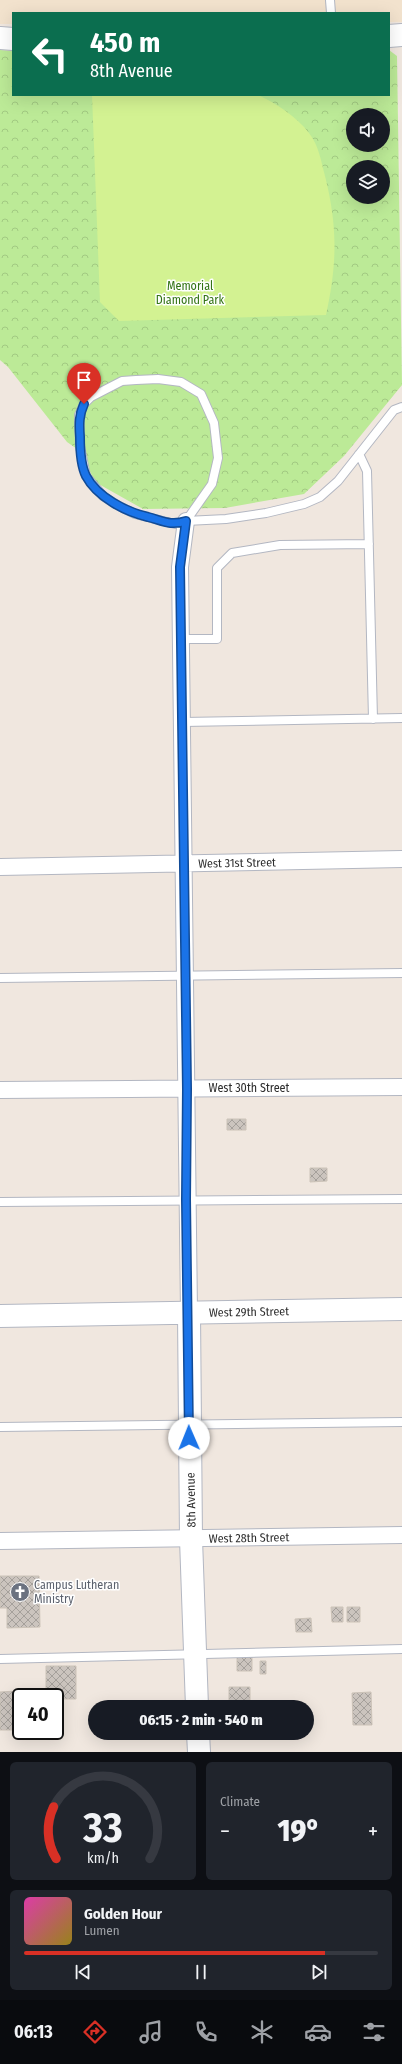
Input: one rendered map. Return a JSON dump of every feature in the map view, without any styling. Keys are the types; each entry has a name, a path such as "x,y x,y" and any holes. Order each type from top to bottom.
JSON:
{"street":[{"path":"390,36 402,35"},
{"path":"0,38 12,39"},
{"name":"8th Avenue","path":"186,521 180,567 186,976 186,1199 189,1312 189,1424 191,1539 197,1700"},
{"name":"West 31st Street","path":"0,867 402,859"},
{"name":"West 30th Street","path":"0,1090 402,1087"},
{"name":"West 29th Street","path":"0,1316 402,1309"},
{"name":"West 28th Street","path":"0,1541 402,1536"},
{"path":"198,1740 199,1752"}],"lane":[{"path":"330,0 331,12"},
{"path":"186,521 212,484 218,458 214,423 201,394 181,382 158,379 122,381 91,398 84,404 79,415 80,446 86,476 103,496 117,506 135,514 175,524 186,521 226,519 304,504 320,497 338,481 394,410 402,407"},
{"path":"359,454 368,471 373,719"},
{"path":"182,639 217,639 217,568 232,553 280,545 369,544"},
{"path":"183,722 402,718"},
{"path":"0,978 402,973"},
{"path":"0,1202 186,1199 402,1199"},
{"path":"0,1427 402,1422"},
{"path":"0,1659 402,1649"}],"shaded area":[{"path":"0,0 402,0 402,22 390,22 390,12 12,12 12,24 0,24"}],"green space":[{"name":"Memorial Diamond Park","path":"0,50 12,51 12,96 390,96 390,51 397,56 402,385 344,456 304,494 225,508 143,509 95,482 80,451 67,442 8,367 0,360"},
{"path":"92,96 260,96 279,106 298,121 309,133 321,159 329,195 334,229 334,262 330,297 326,315 119,321 100,302"}],"building":[{"path":"227,1119 246,1119 246,1130 227,1130"},
{"path":"310,1168 327,1168 327,1181 310,1182"},
{"name":"Campus Lutheran Ministry","path":"0,1576 39,1576 40,1627 7,1628 7,1608 0,1608"},
{"path":"331,1607 343,1607 343,1622 332,1622"},
{"path":"347,1607 360,1607 360,1622 347,1622"},
{"path":"311,1618 312,1632 296,1632 295,1619"},
{"path":"237,1656 252,1656 252,1671 237,1671"},
{"path":"260,1661 266,1661 266,1674 260,1674"},
{"path":"46,1666 76,1666 76,1699 64,1699 64,1688 46,1688"},
{"path":"229,1687 250,1687 250,1700 229,1700"},
{"path":"12,1691 12,1730 0,1730 0,1692"},
{"path":"371,1692 372,1725 353,1725 352,1693"}],"place":[{"name":"Campus Lutheran Ministry","path":"20,1592"}],"route":[{"path":"84,404 79,415 80,446 86,476 94,486 103,496 117,506 135,514 175,524 186,521 180,567 187,1089 186,1199 189,1312 189,1438"}]}
